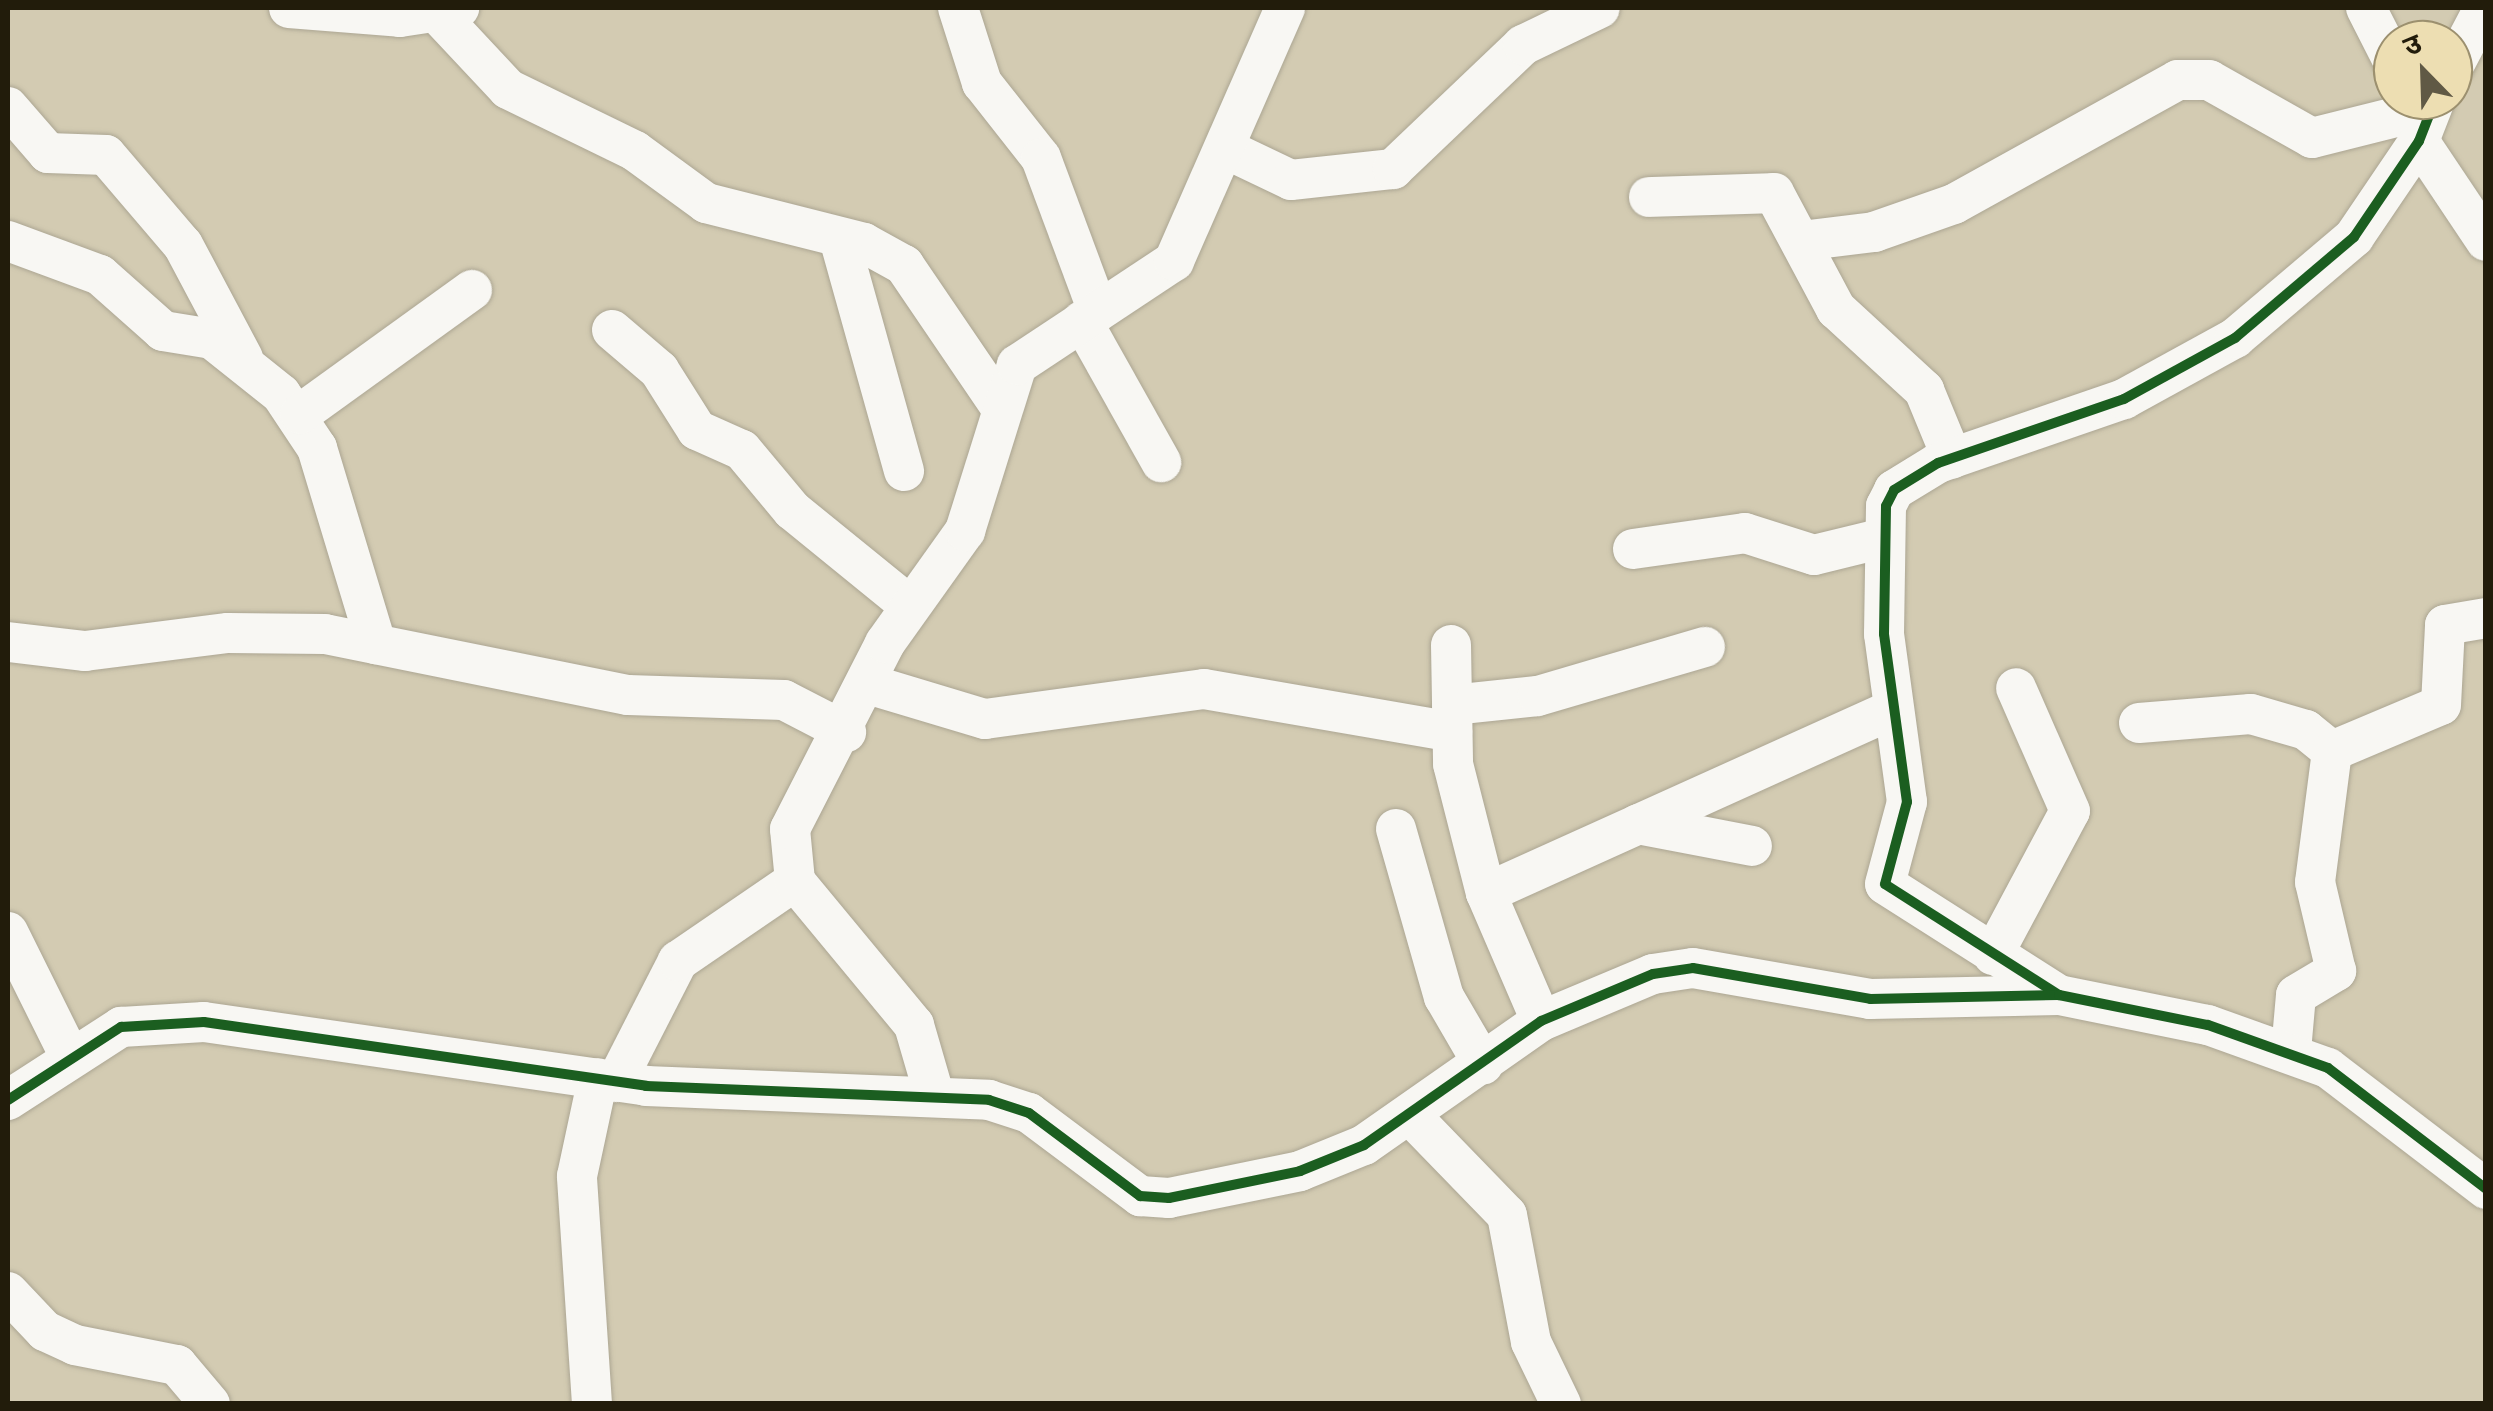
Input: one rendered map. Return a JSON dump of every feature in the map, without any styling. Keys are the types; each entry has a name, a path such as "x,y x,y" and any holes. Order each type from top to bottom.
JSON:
{"street":[{"path":"289,8 328,16 447,10 508,89 635,151 706,203 886,253 920,279 999,405"},
{"path":"958,8 982,84 1048,172 1090,316 1161,462"},
{"path":"934,1094 914,1025 795,881 790,829 846,732 910,606 965,531 999,405 1017,365 1174,260 1226,150 1285,8"},
{"path":"1226,150 1291,180 1393,169 1523,46 1600,8"},
{"path":"1801,241 1874,232 1954,204 2178,80 2209,80 2312,138 2389,120"},
{"path":"8,107 48,153 106,155 183,245 243,358"},
{"path":"2060,995 1885,884 1907,802 1892,710 1883,538 1894,490 1952,458 2124,399 2235,338 2354,236 2419,120"},
{"path":"2427,120 2486,241"},
{"path":"1649,198 1757,188 1774,194 1836,309 1924,390 1952,458"},
{"path":"838,238 904,472"},
{"path":"8,241 79,264 163,331 212,339 243,358 300,414 376,644"},
{"path":"300,414 472,290"},
{"path":"612,330 659,370 697,430 742,450 792,510 910,606"},
{"path":"1633,549 1744,533 1814,555 1883,538"},
{"path":"2332,751 2441,706 2446,625 2486,618"},
{"path":"8,642 85,650 268,630 376,644 628,695 784,700 846,732"},
{"path":"1451,645 1452,718 1486,893 1541,1021"},
{"path":"868,684 985,719 1204,689 1452,718 1705,647"},
{"path":"1993,956 2070,812 2016,688"},
{"path":"1486,893 1892,710"},
{"path":"2139,723 2251,714 2306,730 2332,751"},
{"path":"2290,1051 2296,995 2336,971 2315,882 2332,751"},
{"path":"1638,824 1752,846"},
{"path":"1396,829 1444,997 1483,1064"},
{"path":"592,1404 577,1176 607,1080 678,961 795,881"},
{"path":"8,932 69,1056"},
{"path":"8,1100 69,1056 121,1028 204,1022 607,1080 934,1094 1029,1113 1114,1181 1168,1198 1300,1172 1412,1117 1541,1021 1653,974 1694,968 1870,999 2060,995 2290,1051 2370,1093 2486,1189"},
{"path":"1412,1117 1507,1215 1531,1342 1561,1404"},
{"path":"8,1292 45,1331 75,1344 177,1366 210,1404"}],"cycle path":[{"path":"2059,995 1885,884 1907,802 1884,634 1886,506 1894,490 1938,463 2124,399 2235,338 2354,237 2419,141 2427,120"},
{"path":"8,1100 121,1027 204,1022 646,1086 989,1100 1029,1113 1140,1196 1169,1198 1300,1171 1364,1145 1541,1021 1653,974 1693,968 1870,999 2059,995 2208,1025 2328,1068 2486,1189"}]}
